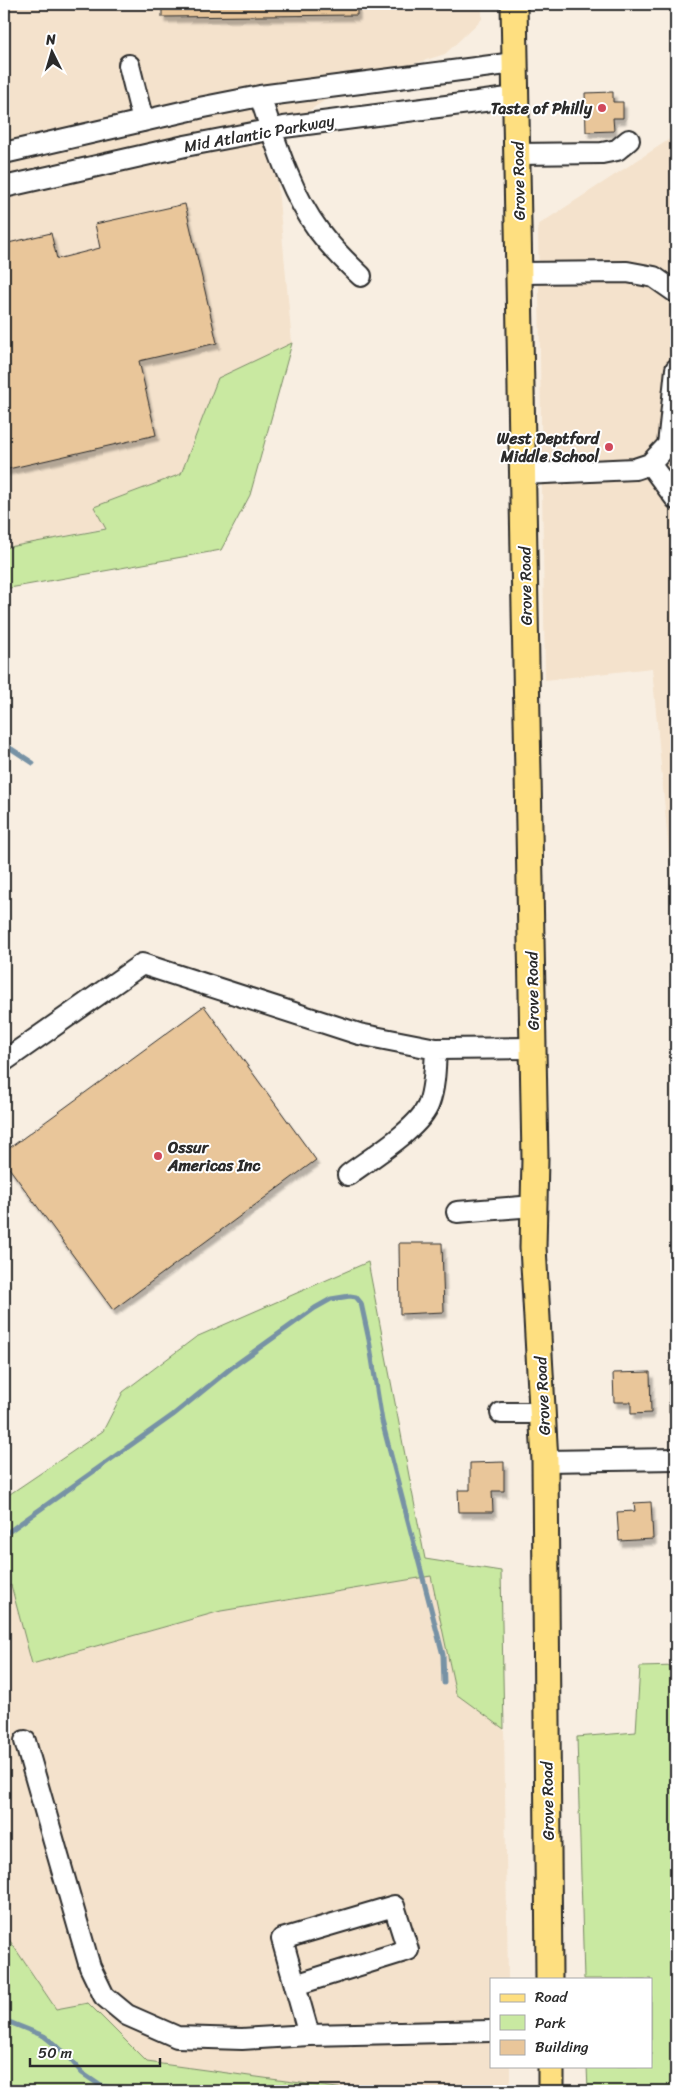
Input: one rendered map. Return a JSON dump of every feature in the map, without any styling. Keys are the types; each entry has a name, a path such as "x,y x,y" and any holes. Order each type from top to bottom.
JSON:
{"main road":[{"name":"Grove Road","path":"514,4 535,1159 533,1247 545,1461 549,1978"},
{"path":"550,2068 551,2091"}],"street":[{"name":"Mid Atlantic Parkway","path":"4,153 260,96 514,64"},
{"path":"129,65 143,121"},
{"path":"260,96 271,129 304,208 319,231 361,276"},
{"name":"Mid Atlantic Parkway","path":"4,187 185,146 271,129 516,97"},
{"path":"517,154 602,153 617,150 629,140"},
{"path":"519,273 627,272 654,277 676,293"},
{"path":"523,474 635,469 650,464 672,442 676,369"},
{"path":"650,464 676,499"},
{"path":"4,1062 142,964 359,1034 436,1049 532,1048"},
{"path":"348,1175 416,1123 429,1105 434,1083 436,1049"},
{"path":"457,1212 534,1206"},
{"path":"502,1413 543,1413"},
{"path":"545,1461 676,1459"},
{"path":"25,1741 90,1967 104,1996 127,2015 177,2037 242,2039 309,2035 490,2031"},
{"path":"295,1984 408,1950 394,1906 282,1939 309,2035"}],"shaded area":[{"path":"4,4 482,4 482,19 445,54 350,84 284,127 275,155 292,343 218,378 181,474 94,507 106,528 4,548"},
{"name":"West Deptford Middle School","path":"676,135 676,860 670,864 652,668 545,680 538,225"},
{"path":"431,1576 456,1694 504,1729 508,1978 490,1978 490,2068 510,2068 510,2091 359,2091 147,2062 88,2003 56,2009 4,1932 4,1589 11,1584 32,1664 221,1611"}],"green space":[{"path":"292,343 250,495 221,550 4,589 4,548 106,529 94,507 181,474 218,378"},
{"path":"368,1262 425,1559 501,1571 504,1729 456,1694 431,1576 221,1611 32,1664 11,1585 4,1589 4,1498 103,1431 123,1392 196,1337"},
{"path":"676,1666 676,2091 588,2091 587,2068 652,2068 652,1978 584,1978 577,1737 636,1732 640,1667"},
{"path":"4,1932 56,2009 88,2003 147,2062 359,2091 4,2091"}],"building":[{"path":"162,4 357,4 357,15 162,17"},
{"path":"613,92 613,102 623,102 623,118 613,118 614,131 586,132 585,93"},
{"path":"185,204 217,343 139,361 156,435 4,470 4,244 51,233 57,259 100,248 95,224"},
{"name":"Ossur Americas Inc","path":"204,1006 316,1160 113,1310 4,1161 4,1152"},
{"path":"399,1243 442,1243 444,1312 400,1314"},
{"path":"650,1372 651,1413 631,1414 631,1402 614,1402 613,1373"},
{"path":"669,1379 676,1379 676,1413 669,1413"},
{"path":"504,1462 504,1491 492,1491 493,1512 459,1512 458,1490 470,1490 470,1463"},
{"path":"651,1502 653,1539 619,1541 617,1512 635,1511 634,1503"},
{"path":"672,1505 676,1505 676,1537 673,1537"}],"waterway":[{"path":"4,744 33,763"},
{"path":"4,1535 173,1415 231,1368 315,1308 331,1299 356,1297 361,1303 369,1340 382,1421 443,1655 444,1683"},
{"path":"4,2020 44,2036 65,2053 82,2073 101,2086 130,2091"}],"place":[{"name":"Taste of Philly","path":"602,108"},
{"name":"West Deptford Middle School","path":"609,447"},
{"name":"Ossur Americas Inc","path":"158,1156"}]}
